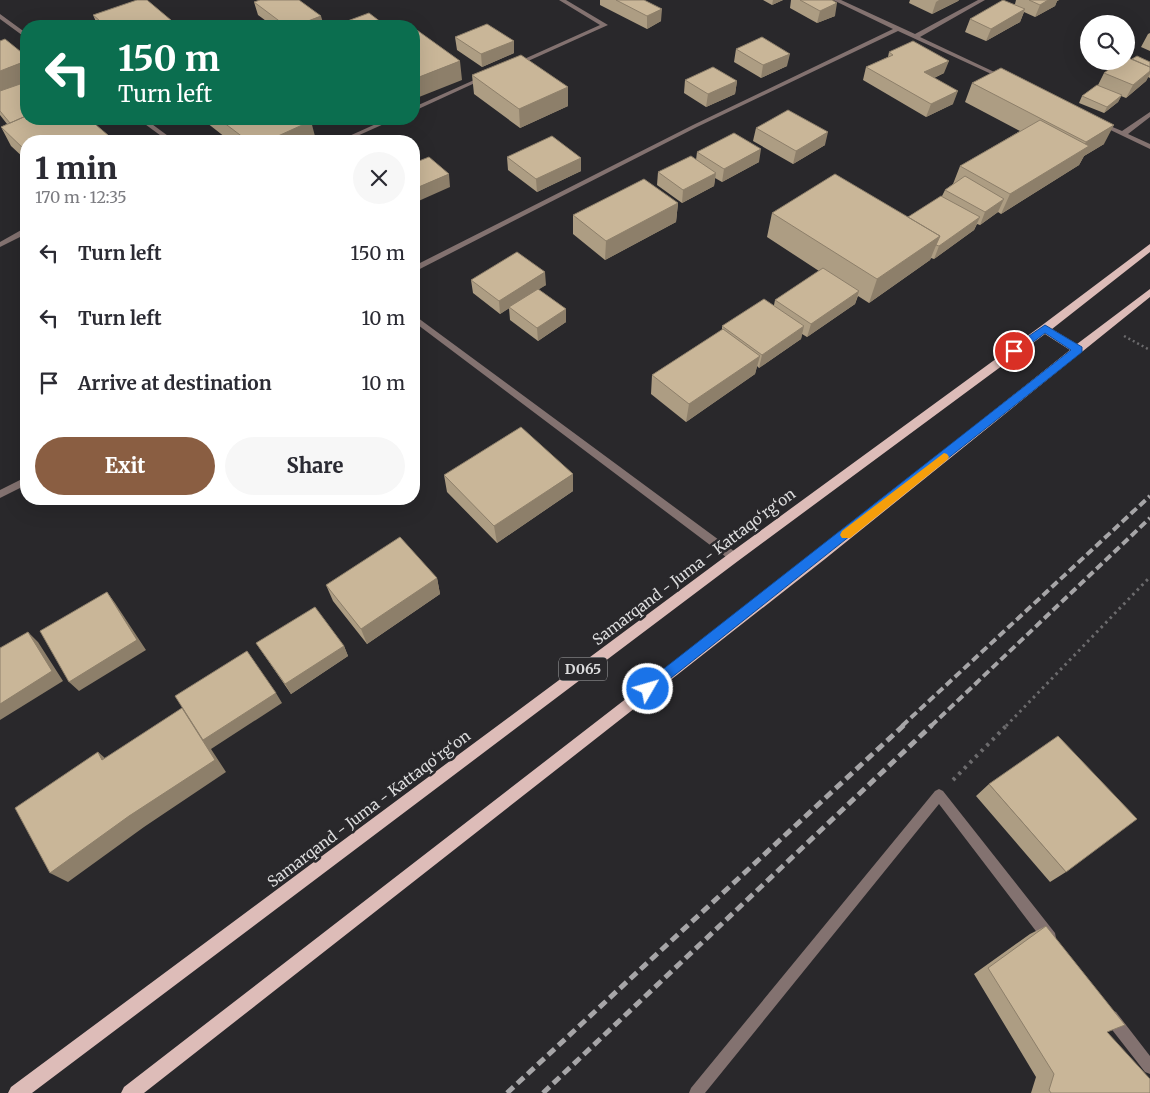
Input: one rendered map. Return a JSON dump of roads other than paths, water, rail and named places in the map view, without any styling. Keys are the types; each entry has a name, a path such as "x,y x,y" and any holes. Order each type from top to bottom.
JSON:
{"main road":[{"name":"Samarqand - Juma - Kattaqo‘rg‘on","path":"17,1093 734,557 1045,328 1150,247"},
{"path":"130,1093 820,555 1150,292"},
{"path":"1045,328 1078,350"}],"street":[{"path":"505,69 605,25 562,0"},
{"path":"836,0 1006,79"},
{"path":"915,37 982,0"},
{"path":"0,16 20,31"},
{"path":"420,266 695,126 898,29"},
{"path":"420,106 496,73"},
{"path":"1123,134 1150,114"},
{"path":"1096,121 1150,147"},
{"path":"149,125 164,135"},
{"path":"355,135 378,125"},
{"path":"0,245 20,234"},
{"path":"420,322 734,557"},
{"path":"0,494 20,484"},
{"path":"696,1093 939,795 1060,950"},
{"path":"1102,1005 1150,1067"}],"railway":[{"path":"902,726 1150,496"},
{"path":"931,726 1150,518"},
{"path":"507,1093 904,725"},
{"path":"543,1093 932,725"}]}
